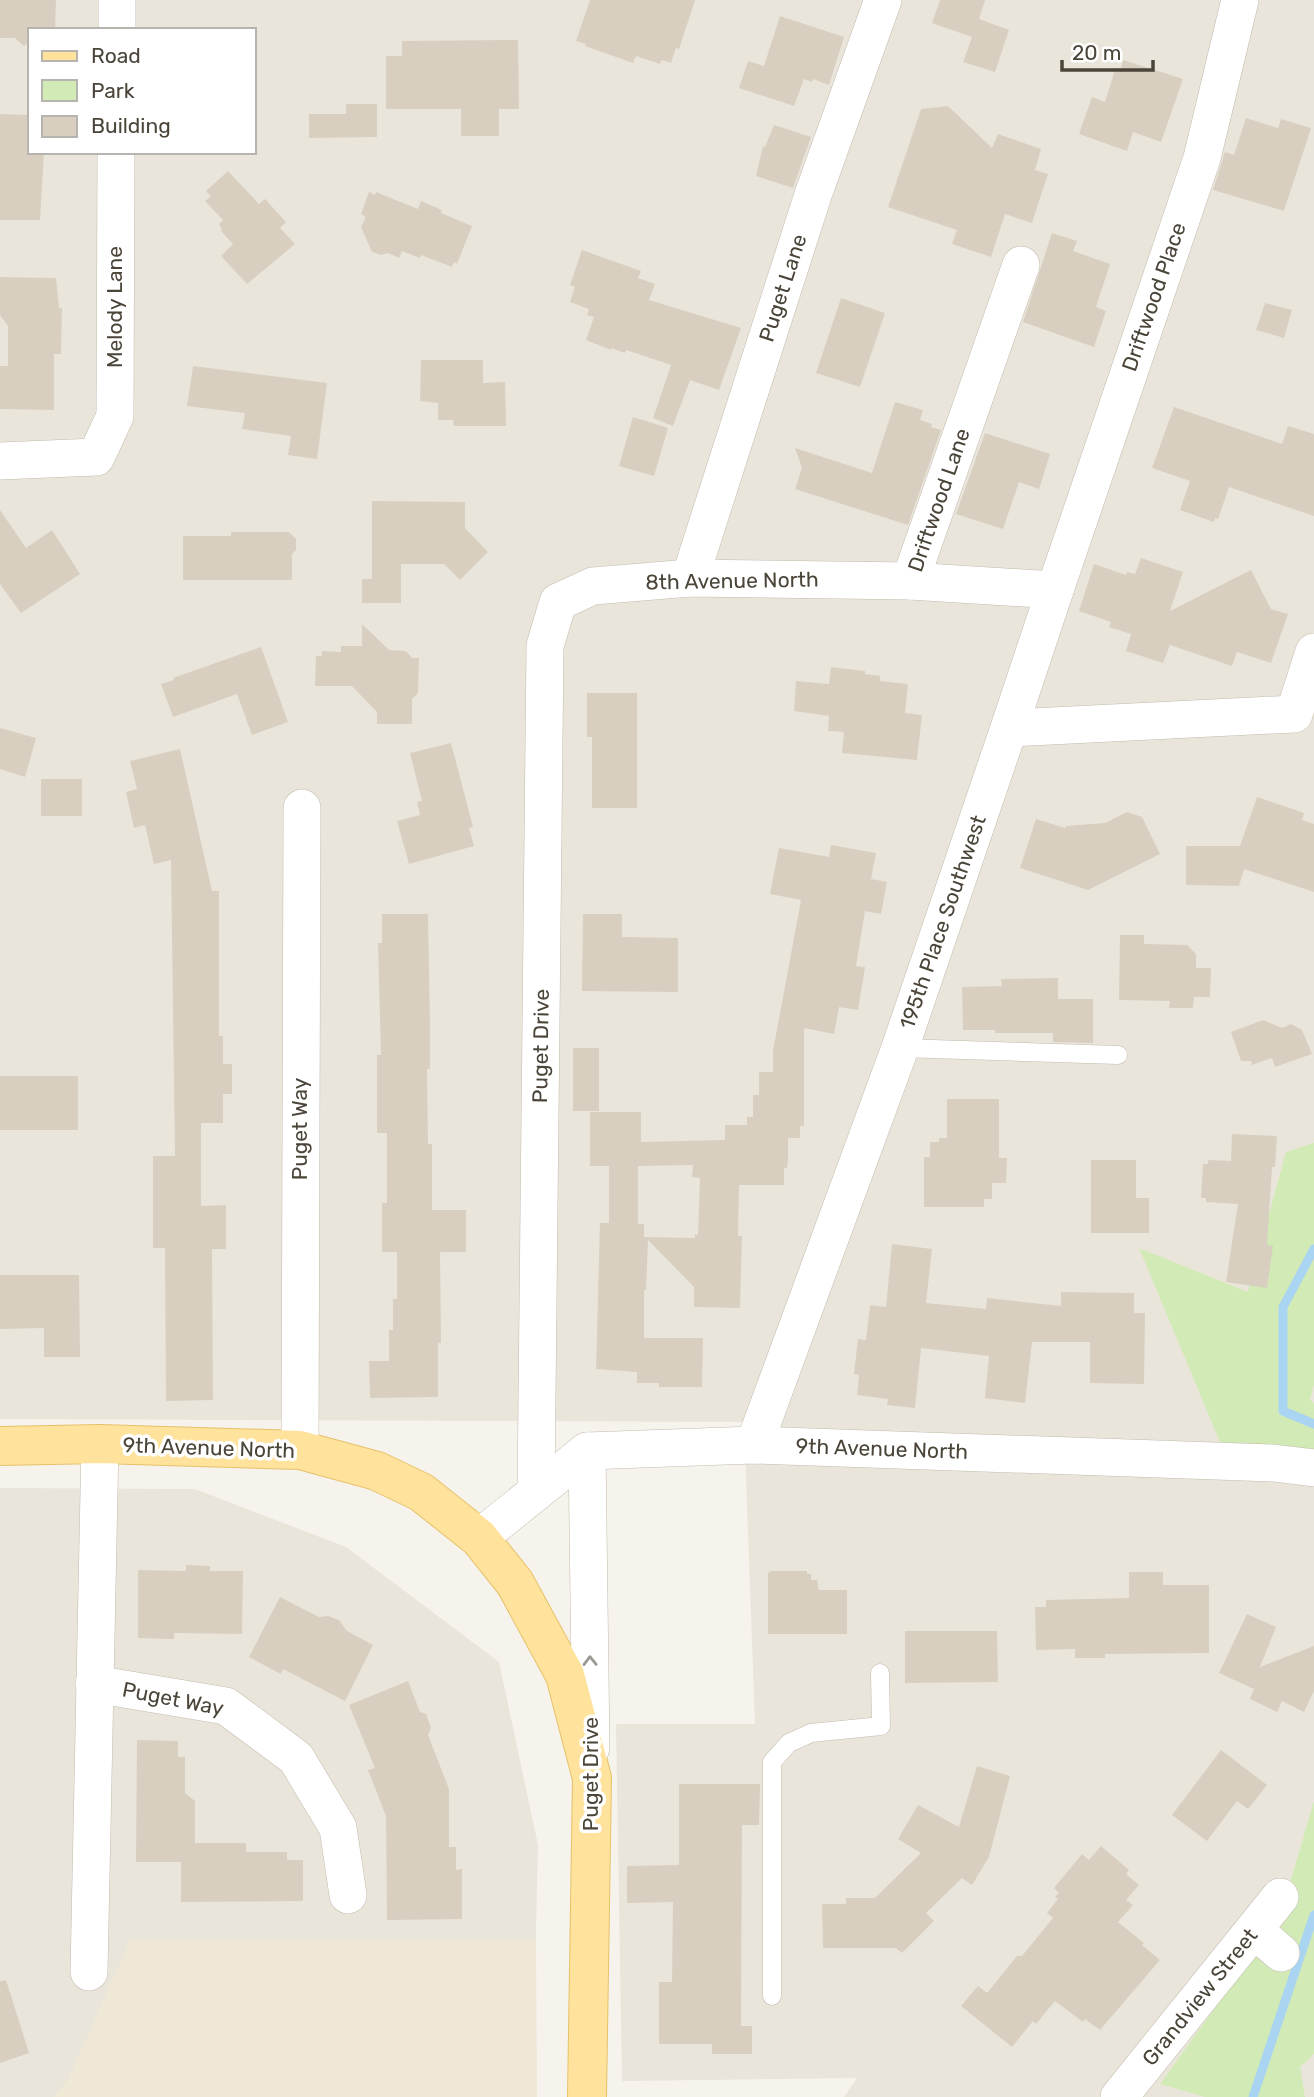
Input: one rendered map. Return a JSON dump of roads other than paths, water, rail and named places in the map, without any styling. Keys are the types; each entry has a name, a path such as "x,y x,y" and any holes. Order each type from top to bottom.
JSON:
{"main road":[{"name":"9th Avenue North","path":"0,1446 100,1444 300,1450 377,1471 421,1492 479,1538 515,1583 565,1675 592,1778"},
{"name":"Puget Drive","path":"587,2097 592,1778"}],"street":[{"path":"117,0 117,28"},
{"name":"Puget Lane","path":"690,578 813,195 883,0"},
{"name":"Driftwood Place","path":"1055,590 1202,158 1240,0"},
{"name":"Melody Lane","path":"0,461 96,457 115,416 116,154"},
{"name":"Driftwood Lane","path":"1021,265 910,581 1055,590"},
{"name":"8th Avenue North","path":"558,602 593,586 690,578 910,581"},
{"path":"1055,590 1009,729 1294,714 1314,652"},
{"name":"Puget Drive","path":"536,1492 545,646 558,602"},
{"name":"195th Place Southwest","path":"754,1445 900,1048 1009,729"},
{"name":"Puget Way","path":"300,1450 302,808"},
{"name":"Puget Way","path":"89,1972 100,1444"},
{"name":"9th Avenue North","path":"587,1451 754,1445 1273,1463 1314,1468"},
{"path":"479,1538 587,1451"},
{"name":"Puget Drive","path":"587,1451 592,1778"},
{"name":"Puget Way","path":"94,1684 226,1706 296,1758 338,1828 348,1895"},
{"name":"Grandview Street","path":"1119,2097 1280,1897"},
{"path":"1254,1930 1281,1953"}],"lane":[{"path":"900,1048 1118,1055"},
{"path":"772,1996 772,1762 789,1743 811,1733 881,1726 880,1672"}],"waterway":[{"path":"1314,1249 1283,1307 1283,1411 1314,1424"},
{"path":"1253,2097 1314,1915"}]}
